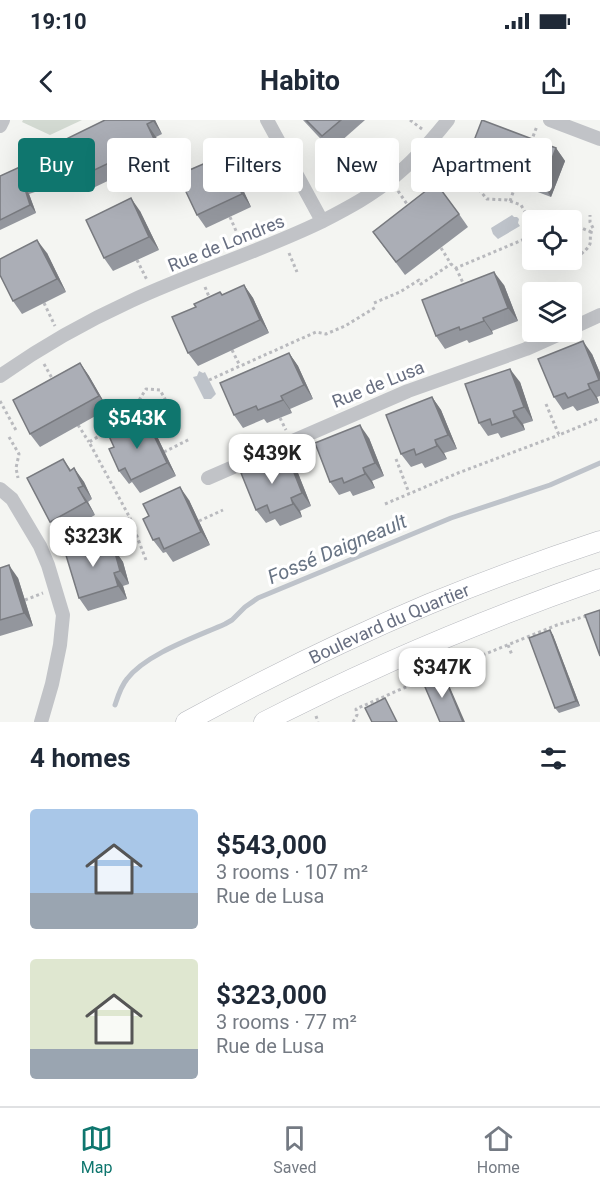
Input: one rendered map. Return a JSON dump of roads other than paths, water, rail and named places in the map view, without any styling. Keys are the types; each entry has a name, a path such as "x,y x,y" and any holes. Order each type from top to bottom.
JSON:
{"main road":[{"name":"Boulevard du Quartier","path":"186,722 298,664 406,614 515,570 600,541"},
{"name":"Boulevard du Quartier","path":"264,722 425,646 600,579"}],"street":[{"path":"0,126 3,120"},
{"path":"267,120 322,221"},
{"name":"Rue de Londres","path":"0,376 60,337 115,309 153,291 294,235 339,213 394,177 417,156 448,120"},
{"path":"550,120 600,139"},
{"path":"582,323 600,315"},
{"name":"Rue de Lusa","path":"208,478 408,390 542,342"},
{"path":"0,489 12,500 40,546 63,615 58,655 41,722"}],"waterway":[{"name":"Fossé Daigneault","path":"115,705 125,682 135,670 172,647 232,620 258,598 451,518 550,485 600,463"}]}
